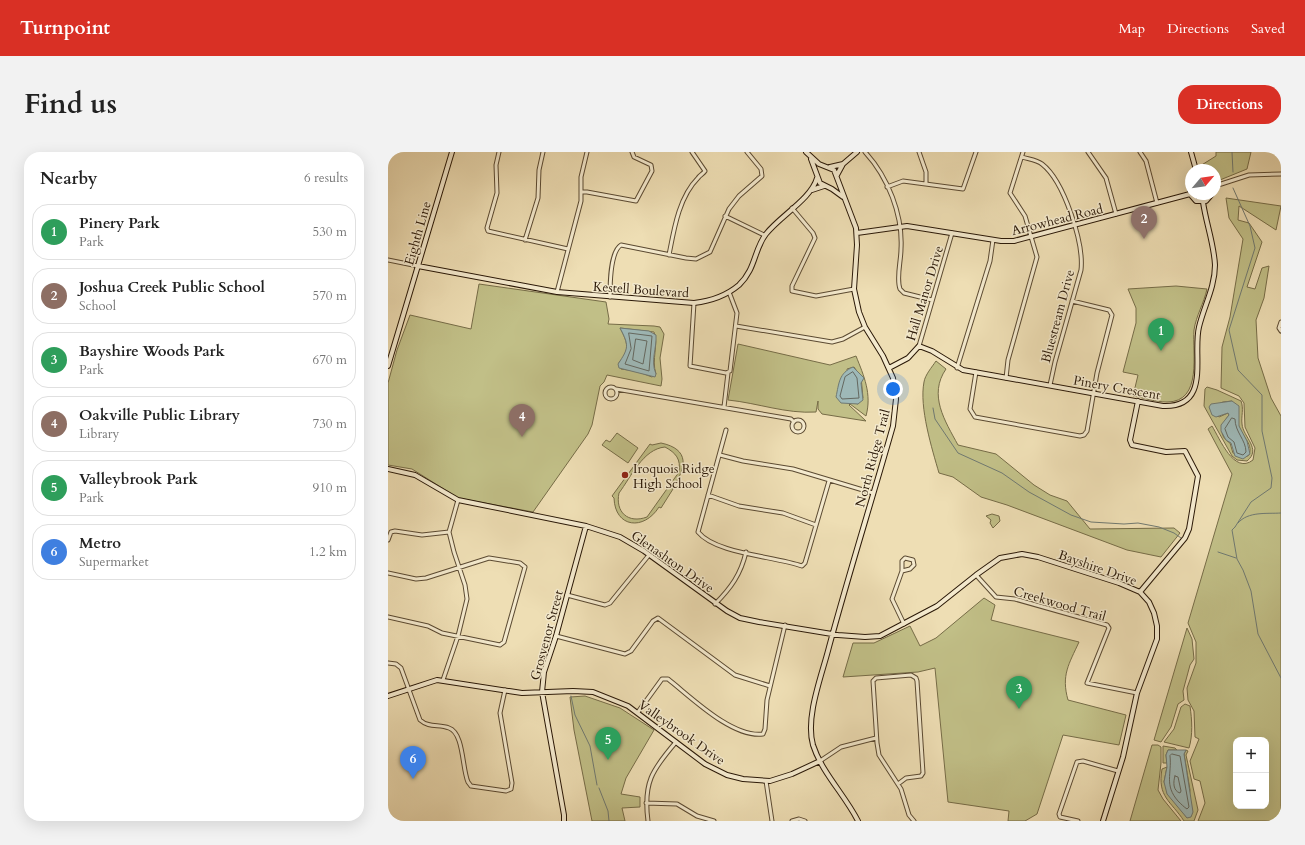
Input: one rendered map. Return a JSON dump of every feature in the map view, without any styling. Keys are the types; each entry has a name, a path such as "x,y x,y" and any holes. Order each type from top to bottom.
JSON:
{"street":[{"name":"Eighth Line","path":"388,366 452,152"},
{"path":"499,152 496,165 497,193 487,228 490,232 568,249"},
{"path":"525,240 538,198 539,170 543,152"},
{"path":"557,292 578,212 582,192 581,177 587,152"},
{"path":"582,192 636,201 652,171 651,165 634,157 632,152"},
{"path":"669,255 677,220 687,194 705,171 692,152"},
{"path":"610,297 611,273 617,247 624,244 669,255 696,259 705,256 714,247 725,216 739,196 762,176 760,168 747,152"},
{"path":"806,152 811,158 834,170 837,176"},
{"path":"826,186 835,182 843,164 857,152"},
{"path":"865,152 887,187 899,216 900,290 904,293 932,300"},
{"path":"919,152 926,172 926,183"},
{"path":"887,187 903,181 961,189 964,188 976,152"},
{"path":"1006,378 1008,360 1037,257 1025,216 1010,193 1023,152"},
{"path":"1088,152 1108,181 1116,214"},
{"path":"1140,152 1146,161 1157,203"},
{"path":"1191,152 1194,164"},
{"name":"Bluestream Drive","path":"1022,157 1037,161 1045,167 1067,199 1081,253 1082,265 1054,362 1050,385"},
{"path":"811,158 820,183 844,197"},
{"path":"817,176 820,170 843,164"},
{"path":"1221,184 1249,175 1281,174"},
{"name":"Kestell Boulevard","path":"812,190 817,176"},
{"name":"North Ridge Trail","path":"837,176 852,215 856,233 854,289 859,312 865,327 889,368 895,392 896,410 893,426 814,705 812,728 813,744 820,761 858,821"},
{"name":"Kestell Boulevard","path":"418,266 557,292 694,303 707,302 728,292 740,284 751,269 764,235 812,190 826,186"},
{"name":"Arrowhead Road","path":"856,233 910,226 993,240 1009,241 1031,237 1185,195"},
{"path":"1193,200 1203,202 1207,200"},
{"name":"Pinery Crescent","path":"919,346 936,353 957,368 1163,406 1174,405 1190,396 1196,383 1199,329 1210,299 1215,266 1203,202"},
{"path":"792,208 813,233 815,238 792,286 792,291 816,296 854,289"},
{"path":"725,216 764,235"},
{"name":"Hall Manor Drive","path":"889,368 908,358 919,346 952,233"},
{"path":"957,368 990,261 993,240"},
{"path":"388,260 418,266"},
{"path":"724,407 728,372 731,365 737,309 728,292"},
{"path":"976,372 970,409 972,415 977,418 1082,436 1087,431 1093,393 1112,313 1109,310 1072,301"},
{"path":"694,303 690,366 728,372"},
{"path":"1281,322 1279,328 1281,331"},
{"path":"736,326 832,342 843,339 865,327"},
{"path":"616,389 617,393 613,398 609,399 606,396 605,390 612,386 616,389 791,419 794,422"},
{"path":"1138,401 1130,440 1132,445 1166,452 1185,451 1198,476 1189,528 1185,538 1140,592"},
{"path":"726,430 698,532 704,538 723,548 746,552 802,566 805,563 829,481"},
{"path":"720,455 743,461 793,469 873,494"},
{"name":"Glenashton Drive","path":"388,468 415,475 458,500 586,526 620,537 649,555 715,604 740,618 833,634"},
{"path":"708,495 739,506 783,513 816,525"},
{"path":"388,696 409,688 437,680 443,680 458,636 467,599 460,567 454,552 449,532 458,500"},
{"name":"Grosvenor Street","path":"564,821 542,692 544,672 556,636 586,526"},
{"path":"388,540 391,532 395,531 418,535 449,532"},
{"path":"715,604 741,572 746,552"},
{"name":"Bayshire Drive","path":"833,634 865,638 880,636 937,606 1000,558 1022,554 1045,559 1120,583 1140,592 1154,611 1158,634 1137,693 1118,772 1103,821"},
{"path":"567,595 604,605 610,603 649,555"},
{"path":"388,573 416,579 426,578 489,558 520,563 525,567 504,642 500,644 442,633 428,626 388,617"},
{"path":"902,571 913,567 914,563 911,558 904,559 902,571 892,599 904,624"},
{"name":"Creekwood Trail","path":"976,575 996,597 1015,599 1107,625 1109,628 1087,683 1137,693"},
{"path":"556,636 625,654 631,651 653,621 658,618 735,675 770,686"},
{"path":"638,712 662,679 668,679 733,728 755,735 763,734 765,729 767,700 779,658 786,625"},
{"path":"388,663 396,664 401,668 420,720 426,725 449,728 455,732 459,739 468,782 472,786 506,791 511,788 512,783 500,713 505,690"},
{"path":"898,784 906,778 921,776 923,774 917,681 913,676 877,678 873,680 876,738 879,755 898,784 909,815 914,821"},
{"name":"Valleybrook Drive","path":"443,680 522,693 573,691 593,692 617,701 638,712 676,742 716,770 743,779 766,781 792,774 820,761 841,747 876,738"},
{"path":"648,821 646,803 649,782 657,763 676,742"},
{"path":"1078,821 1060,817 1059,814 1077,762 1083,761 1118,772"},
{"path":"766,781 772,821"},
{"path":"646,803 677,804 697,816 714,821"},
{"path":"792,821 799,819 805,821"}],"shaded area":[{"path":"1216,152 1251,152 1247,169 1221,180 1221,164 1203,164 1216,156"},
{"path":"1226,198 1281,206 1276,230 1239,206 1238,220 1249,223 1262,242 1247,287 1255,289 1262,268 1269,266 1264,298 1256,320 1258,358 1271,398 1281,416 1281,821 1198,821 1205,803 1200,781 1194,779 1190,761 1199,739 1195,737 1194,711 1188,700 1187,688 1196,663 1196,642 1188,623 1232,474 1208,429 1212,426 1228,454 1240,463 1246,463 1253,460 1255,448 1245,427 1244,403 1239,396 1221,388 1222,347 1230,317 1243,239 1229,218"},
{"path":"479,284 606,302 609,319 608,324 660,327 664,334 660,358 662,379 661,386 607,375 604,382 600,386 592,425 588,434 533,512 458,498 412,469 388,465 388,383 397,350 410,315 471,329","holes":["620,328 654,332 656,342 654,363 656,374 652,377 636,371 621,369 619,362 623,358 627,346"]},
{"path":"1176,286 1207,289 1194,330 1194,363 1191,385 1186,394 1178,400 1167,402 1154,401 1133,396 1138,375 1123,372 1136,323 1136,308 1128,289"},
{"path":"738,344 830,365 856,356 868,393 868,408 866,416 850,404 849,405 866,421 822,414 818,409 818,401 816,412 805,412 783,410 728,400","holes":["854,367 861,377 863,398 858,404 851,402 847,369"]},
{"path":"936,361 946,369 938,388 940,408 958,445 996,454 1034,485 1050,495 1067,501 1090,529 1174,528 1180,533 1161,557 1127,550 1007,505 981,497 953,477 939,473 927,428 923,403 924,382"},
{"path":"1207,387 1217,390 1241,401 1243,429 1253,452 1247,461 1237,460 1232,456 1204,406 1205,389","holes":["1232,401 1239,427 1249,445 1250,452 1248,456 1233,453 1230,443 1222,434 1224,423 1229,415 1228,413 1219,417 1209,408 1223,402"]},
{"path":"617,433 638,448 628,463 602,445 606,440 610,442"},
{"path":"661,443 677,450 683,460 683,467 672,488 673,489 661,508 659,507 653,515 646,520 638,523 631,523 619,515 612,496 650,444","holes":["665,447 677,457 679,472 647,517 634,519 624,515 619,506 619,493 633,472 650,453"]},
{"path":"992,514 999,516 1000,521 993,528 990,523 991,520 986,516"},
{"path":"984,598 995,605 991,620 1079,642 1067,670 1065,683 1068,700 1126,715 1119,745 1063,735 1037,814 1025,821 1008,821 1009,811 948,802 935,668 918,672 843,677 853,643 874,643 910,626 920,646 936,638"},
{"path":"1187,628 1192,639 1194,659 1190,665 1183,691 1184,700 1178,704 1171,727 1161,742 1154,740"},
{"path":"585,696 620,708 654,730 626,778 621,794 640,797 640,807 622,808 625,821 592,821 574,730 570,697"},
{"path":"1185,704 1190,706 1191,717 1192,733 1189,748 1164,742 1174,729 1181,707"},
{"path":"1152,745 1158,745 1161,747 1158,790 1163,799 1181,821 1130,821"},
{"path":"1163,746 1175,748 1177,750 1168,750 1166,755 1167,763 1163,763"},
{"path":"1186,750 1188,751 1186,755 1198,810 1194,821 1184,821 1166,798 1163,792 1161,778 1162,769 1167,767 1164,782 1187,818 1190,790 1184,754"}],"water":[{"path":"620,328 649,331 656,335 654,359 655,377 619,368 618,364 626,350 625,339"},
{"path":"853,367 864,378 861,383 863,400 858,404 841,403 836,397 840,379 848,369"},
{"path":"1232,401 1239,406 1239,426 1247,441 1250,454 1243,459 1235,456 1231,443 1226,440 1221,431 1221,425 1229,415 1228,413 1216,417 1212,415 1209,407 1211,404"},
{"path":"1168,750 1186,750 1184,754 1193,812 1191,817 1187,818 1167,794 1164,782 1167,767 1166,755"}],"waterway":[{"path":"1232,152 1233,172"},
{"path":"1233,188 1250,226 1255,248 1229,330 1238,370 1262,395 1262,431 1272,478 1271,488 1251,502 1235,527"},
{"path":"933,408 935,419 958,453 1002,473 1029,492 1071,515 1091,522 1124,524 1138,523 1159,527 1174,533 1181,538"},
{"path":"1238,523 1242,519 1252,515 1281,513"},
{"path":"1235,527 1232,530 1237,559 1251,591 1258,634 1281,678"},
{"path":"1218,552 1236,558"},
{"path":"571,696 575,715 590,746 597,785"},
{"path":"599,788 608,811 609,821"}],"place":[{"name":"Joshua Creek Public School","path":"1144,239"},
{"name":"Pinery Park","path":"1161,351"},
{"name":"Oakville Public Library","path":"522,437"},
{"name":"Iroquois Ridge High School","path":"625,475"},
{"name":"Bayshire Woods Park","path":"1019,709"},
{"name":"Valleybrook Park","path":"608,760"},
{"name":"Metro","path":"413,779"}]}
